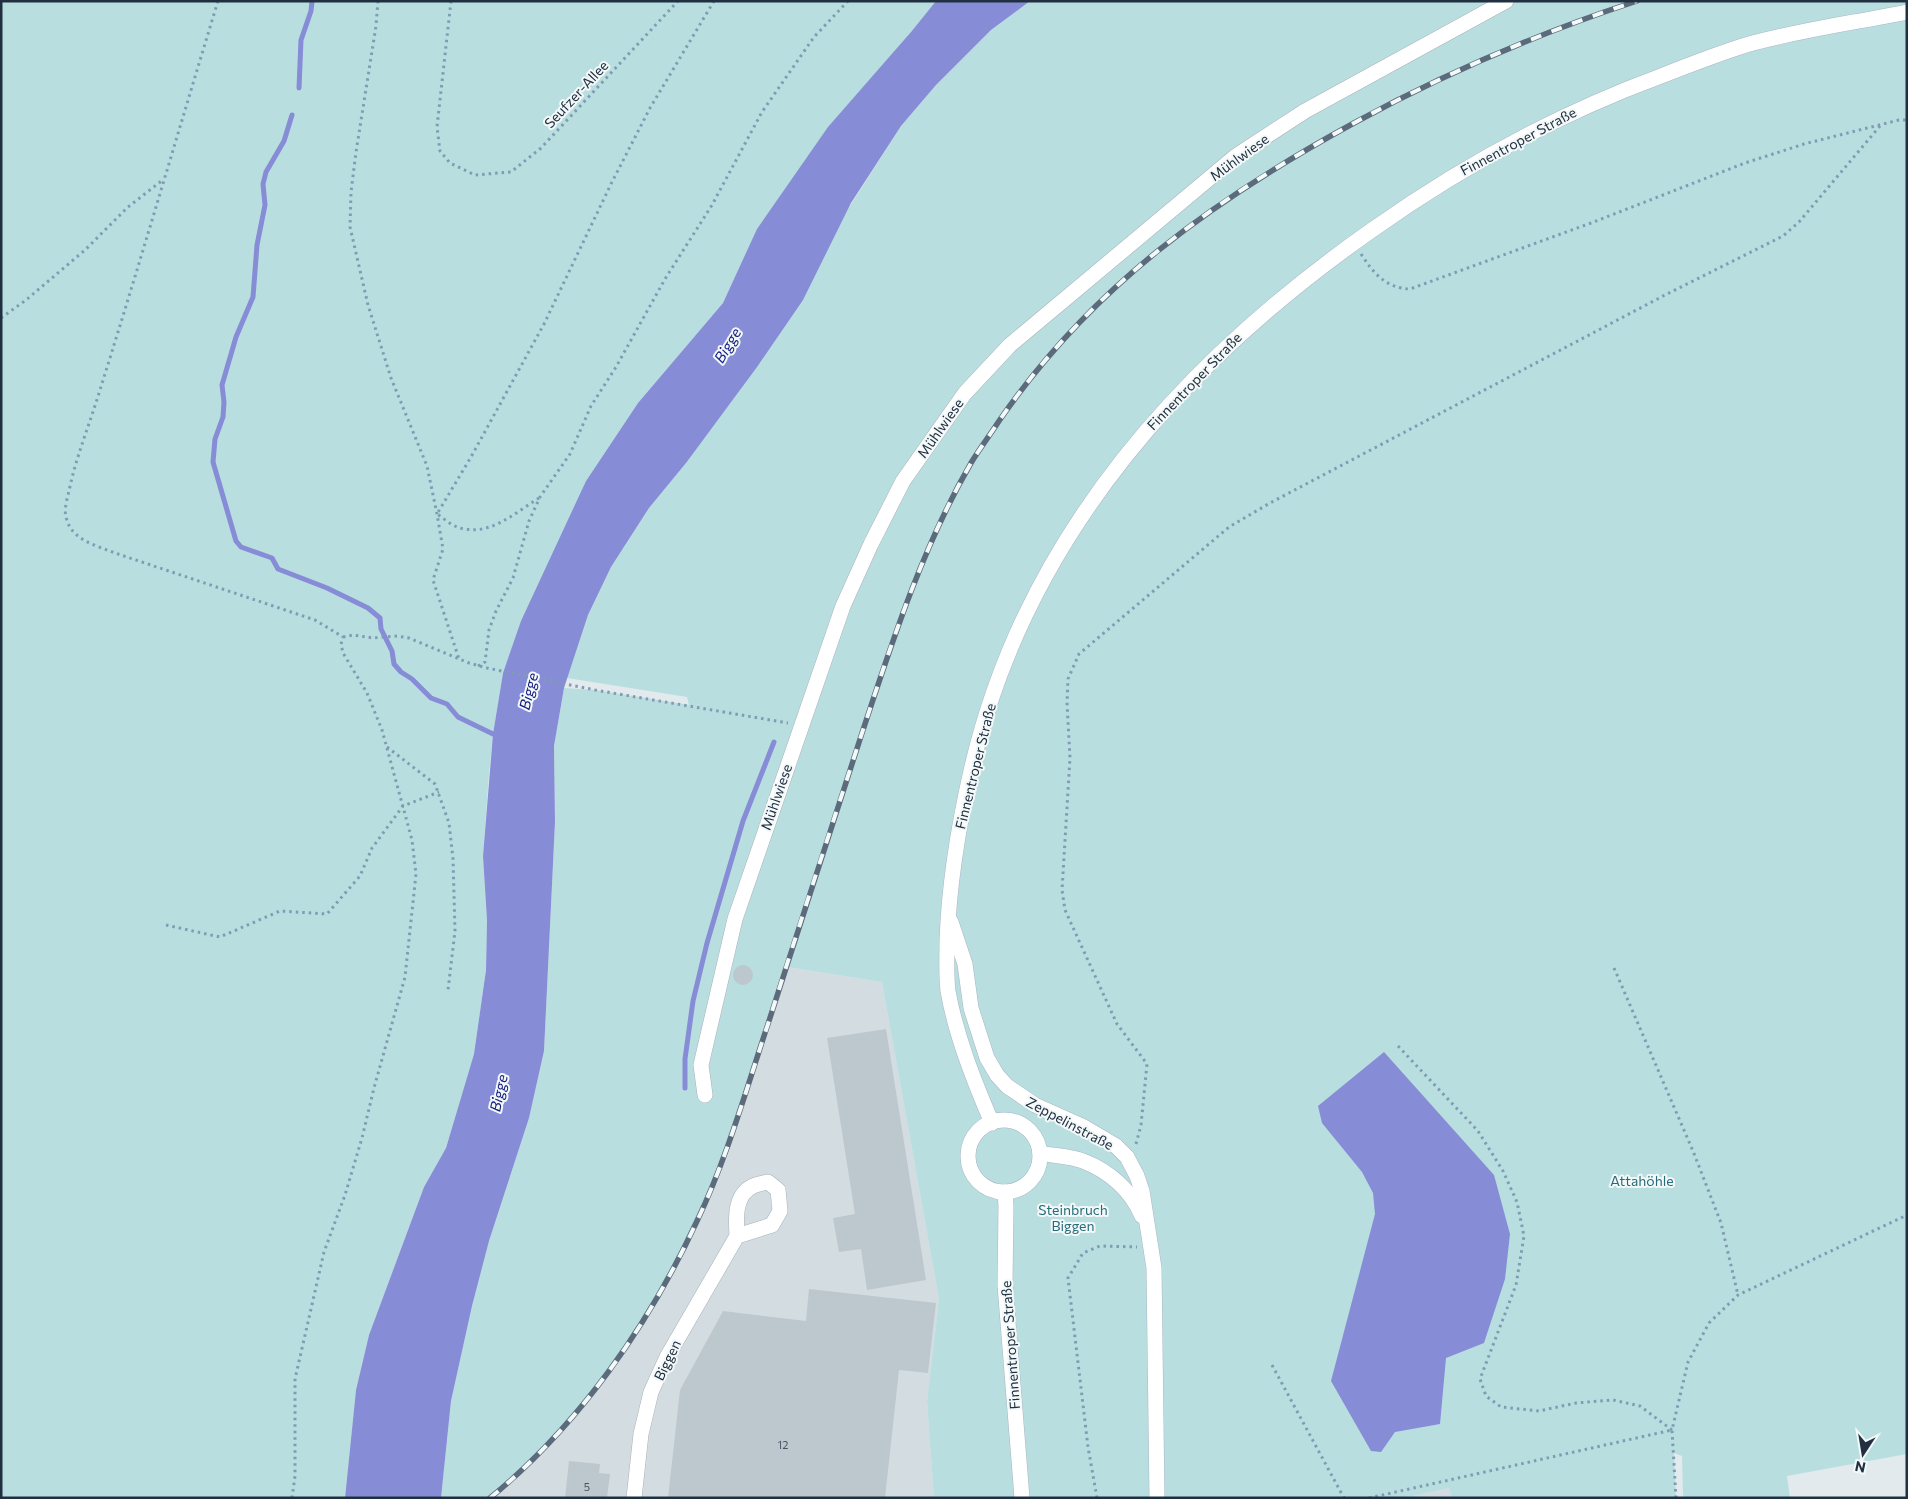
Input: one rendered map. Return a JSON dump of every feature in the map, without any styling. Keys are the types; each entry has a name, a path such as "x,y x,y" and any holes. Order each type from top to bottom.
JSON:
{"main road":[{"name":"Mühlwiese","path":"705,1096 701,1064 735,919 843,606 903,480 964,392 1004,352 1236,156 1305,111 1506,1"},
{"name":"Finnentroper Straße","path":"992,1123 977,1088 957,1030 948,987 948,912 954,855 979,737 996,685 1018,629 1043,581 1077,523 1114,470 1158,416 1246,328 1280,299 1412,201 1524,136 1576,110 1654,78 1746,45 1836,24 1907,12"},
{"path":"1888,16 1907,23"},
{"name":"Zeppelinstraße","path":"948,912 965,964 971,1008 987,1058 997,1075 1020,1096 1035,1105 1100,1136 1116,1146 1127,1157 1138,1176 1154,1268 1157,1498"},
{"path":"1001,1121 1012,1121 1023,1126 1033,1134 1040,1153 1040,1164 1036,1174 1025,1186 1015,1191 1005,1192 988,1188 980,1182 970,1168 969,1149 975,1136 982,1128 1001,1121"},
{"name":"Zeppelinstraße","path":"1040,1153 1082,1161 1104,1172 1128,1192 1136,1203 1146,1226"},
{"name":"Finnentroper Straße","path":"1005,1192 1004,1285 1022,1498"},
{"name":"Biggen","path":"634,1498 641,1434 652,1392 667,1357 737,1236"}],"path":[{"path":"218,1 99,394 74,467 65,515 69,529 77,537 114,554 315,620 343,637 353,634 373,638 397,636 408,638 478,666 595,690 801,725"},
{"path":"378,1 376,26 353,176 350,227 368,305 391,378 426,466 438,514 443,550 432,580 460,659"},
{"name":"Seufzer-Allee","path":"451,1 437,127 440,151 450,164 475,175 511,172 541,148 678,1"},
{"path":"438,514 544,324 610,184 650,108 714,1"},
{"path":"478,666 487,659 486,649 489,630 496,611 513,578 529,521 540,497 570,454 591,406 616,367 665,279 712,205 762,112 814,37 848,1"},
{"path":"1354,243 1371,270 1386,283 1398,289 1410,289 1591,224 1744,163 1804,144 1899,120 1907,120"},
{"path":"1127,1157 1138,1140 1147,1064 1117,1024 1065,910 1062,890 1070,758 1067,704 1068,679 1079,654 1229,527 1656,299 1783,236 1798,222 1880,126"},
{"path":"1,318 26,300 85,250 128,207 164,179"},
{"path":"438,514 452,525 465,529 490,528 540,497"},
{"path":"292,1498 295,1476 295,1379 324,1252 345,1195 362,1138 405,977 416,874 412,840 382,730 367,693 343,653 341,644 343,637"},
{"path":"387,747 436,784 449,823 453,858 455,930 448,990"},
{"path":"166,926 220,937 280,911 326,914 360,876 372,848 403,806 439,792"},
{"path":"1614,968 1693,1150 1721,1223 1738,1295"},
{"path":"1398,1046 1478,1131 1503,1171 1516,1202 1524,1236 1516,1285 1480,1379 1486,1396 1501,1407 1539,1411 1576,1403 1614,1400 1640,1406 1672,1430"},
{"path":"1676,1498 1672,1430 1688,1362 1709,1323 1738,1295 1907,1215"},
{"path":"1096,1498 1068,1278 1083,1253 1100,1246 1150,1247"},
{"path":"1272,1365 1344,1498"},
{"path":"1369,1498 1672,1430"}],"shaded area":[{"path":"787,967 882,982 939,1299 927,1401 934,1498 498,1498 498,1491 558,1432 610,1370 639,1328 676,1262 698,1220 733,1131"},
{"path":"1449,1488 1452,1498 1404,1498"}],"green space":[{"path":"1,1 936,1 911,32 732,284 723,303 638,403 586,481 503,673 493,734 489,774 483,856 487,920 486,970 474,1054 446,1148 424,1187 369,1335 356,1390 345,1498 1,1498"},
{"path":"1030,1 1907,1 1907,1454 1787,1476 1790,1498 1685,1498 1683,1495 1682,1456 1674,1453 1676,1498 1452,1498 1449,1488 1404,1498 934,1498 927,1401 939,1299 882,982 787,967 746,1096 711,1190 678,1260 634,1336 583,1403 499,1491 498,1498 441,1498 451,1401 472,1306 489,1241 529,1118 544,1051 555,822 554,746 564,688 595,690 689,705 687,697 567,678 588,615 611,567 649,508 686,463 901,126 936,85 991,30"}],"water":[{"name":"Bigge","path":"936,1 1030,1 991,30 936,85 901,126 851,203 803,300 757,367 686,463 649,508 611,567 588,615 564,688 554,746 555,822 544,1051 529,1118 489,1241 472,1306 451,1401 441,1498 345,1498 356,1390 369,1335 424,1187 446,1148 474,1054 486,970 487,920 483,856 493,734 503,673 521,621 586,481 638,403 723,303 757,229 828,127"},
{"path":"1384,1052 1494,1175 1510,1234 1505,1279 1484,1343 1446,1358 1440,1424 1395,1432 1381,1452 1371,1451 1331,1381 1375,1214 1373,1193 1362,1172 1322,1123 1318,1106"}],"building":[{"path":"743,965 750,968 753,975 750,982 743,985 736,982 733,975 736,968"},
{"path":"886,1029 926,1280 867,1290 861,1249 839,1252 833,1218 855,1214 827,1038"},
{"path":"809,1289 936,1303 928,1373 899,1370 885,1498 668,1498 680,1390 723,1311 806,1321"},
{"path":"569,1461 600,1464 599,1473 610,1474 607,1498 565,1498"}],"waterway":[{"path":"299,88 301,40 311,11 312,1"},
{"path":"292,115 284,141 266,172 263,184 265,205 257,245 253,297 236,337 222,385 223,417 215,439 213,462 236,541 241,547 272,558 278,569 327,588 368,608 380,618 381,629 392,651 394,664 401,672 412,679 431,698 447,704 458,717 493,734 498,734"},
{"path":"685,1088 685,1059 693,1001 707,943 743,821 774,742"}],"railway":[{"path":"490,1498 553,1439 609,1371 657,1298 697,1221 718,1173 736,1124 863,730 910,594 938,527 971,463 999,421 1035,373 1073,329 1115,288 1158,251 1204,216 1302,152 1388,105 1457,71 1528,41 1637,1"}],"park label":[{"name":"Attahöhle","path":"1642,1180"},
{"name":"Steinbruch Biggen","path":"1073,1218"}]}
